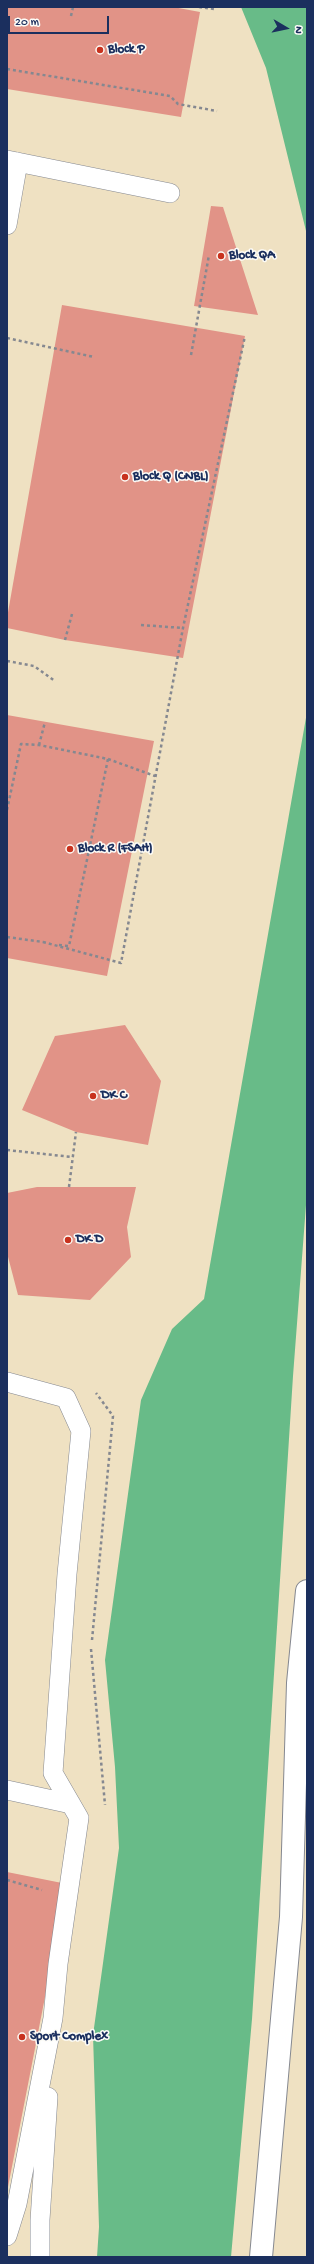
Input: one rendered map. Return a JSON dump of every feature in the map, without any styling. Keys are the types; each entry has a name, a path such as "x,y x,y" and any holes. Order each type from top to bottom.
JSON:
{"street":[{"path":"261,2257 299,1918 298,1682 307,1591"}],"lane":[{"path":"7,225 12,161 170,193"},
{"path":"7,1382 66,1398 81,1431 67,1574 53,1773 79,1818 58,1964 53,2018 41,2212 40,2257"},
{"path":"7,1790 71,1804"},
{"path":"7,2236 17,2204 53,2018"}],"path":[{"path":"71,16 73,7"},
{"path":"199,7 214,9"},
{"path":"7,68 170,96 178,104 217,111"},
{"path":"191,355 209,255"},
{"path":"43,942 121,963 183,628 245,336"},
{"path":"7,338 94,357"},
{"path":"64,640 72,614"},
{"path":"141,625 183,628"},
{"path":"7,661 34,666 55,681"},
{"path":"39,745 45,722"},
{"path":"7,810 21,744 39,745 108,759 155,776"},
{"path":"7,937 69,946 108,759"},
{"path":"69,1187 76,1132"},
{"path":"7,1150 72,1157"}],"green space":[{"path":"241,7 307,7 307,235 266,68"},
{"path":"307,712 307,1192 293,1376 252,2019 231,2257 97,2257 99,2227 93,2035 119,1848 115,1767 105,1660 141,1400 172,1329 204,1299"}],"building":[{"name":"Block P","path":"7,7 173,7 200,12 181,117 7,89"},
{"name":"Block QA","path":"211,206 223,207 258,315 194,306"},
{"name":"Block Q (CNBL)","path":"62,305 245,336 183,658 65,640 7,628 7,618"},
{"name":"Block R (FSAH)","path":"7,715 154,741 107,976 7,958"},
{"name":"DK C","path":"125,1025 161,1081 148,1145 76,1132 22,1110 55,1036"},
{"name":"DK D","path":"37,1187 136,1187 127,1227 131,1257 90,1300 18,1295 7,1253 7,1193"},
{"name":"Sport Complex","path":"7,1872 67,1884 8,2187 7,2187"}],"place":[{"name":"Block P","path":"100,50"},
{"name":"Block QA","path":"221,256"},
{"name":"Block Q (CNBL)","path":"125,477"},
{"name":"Block R (FSAH)","path":"70,849"},
{"name":"DK C","path":"93,1096"},
{"name":"DK D","path":"68,1240"},
{"name":"Sport Complex","path":"22,2037"}]}
